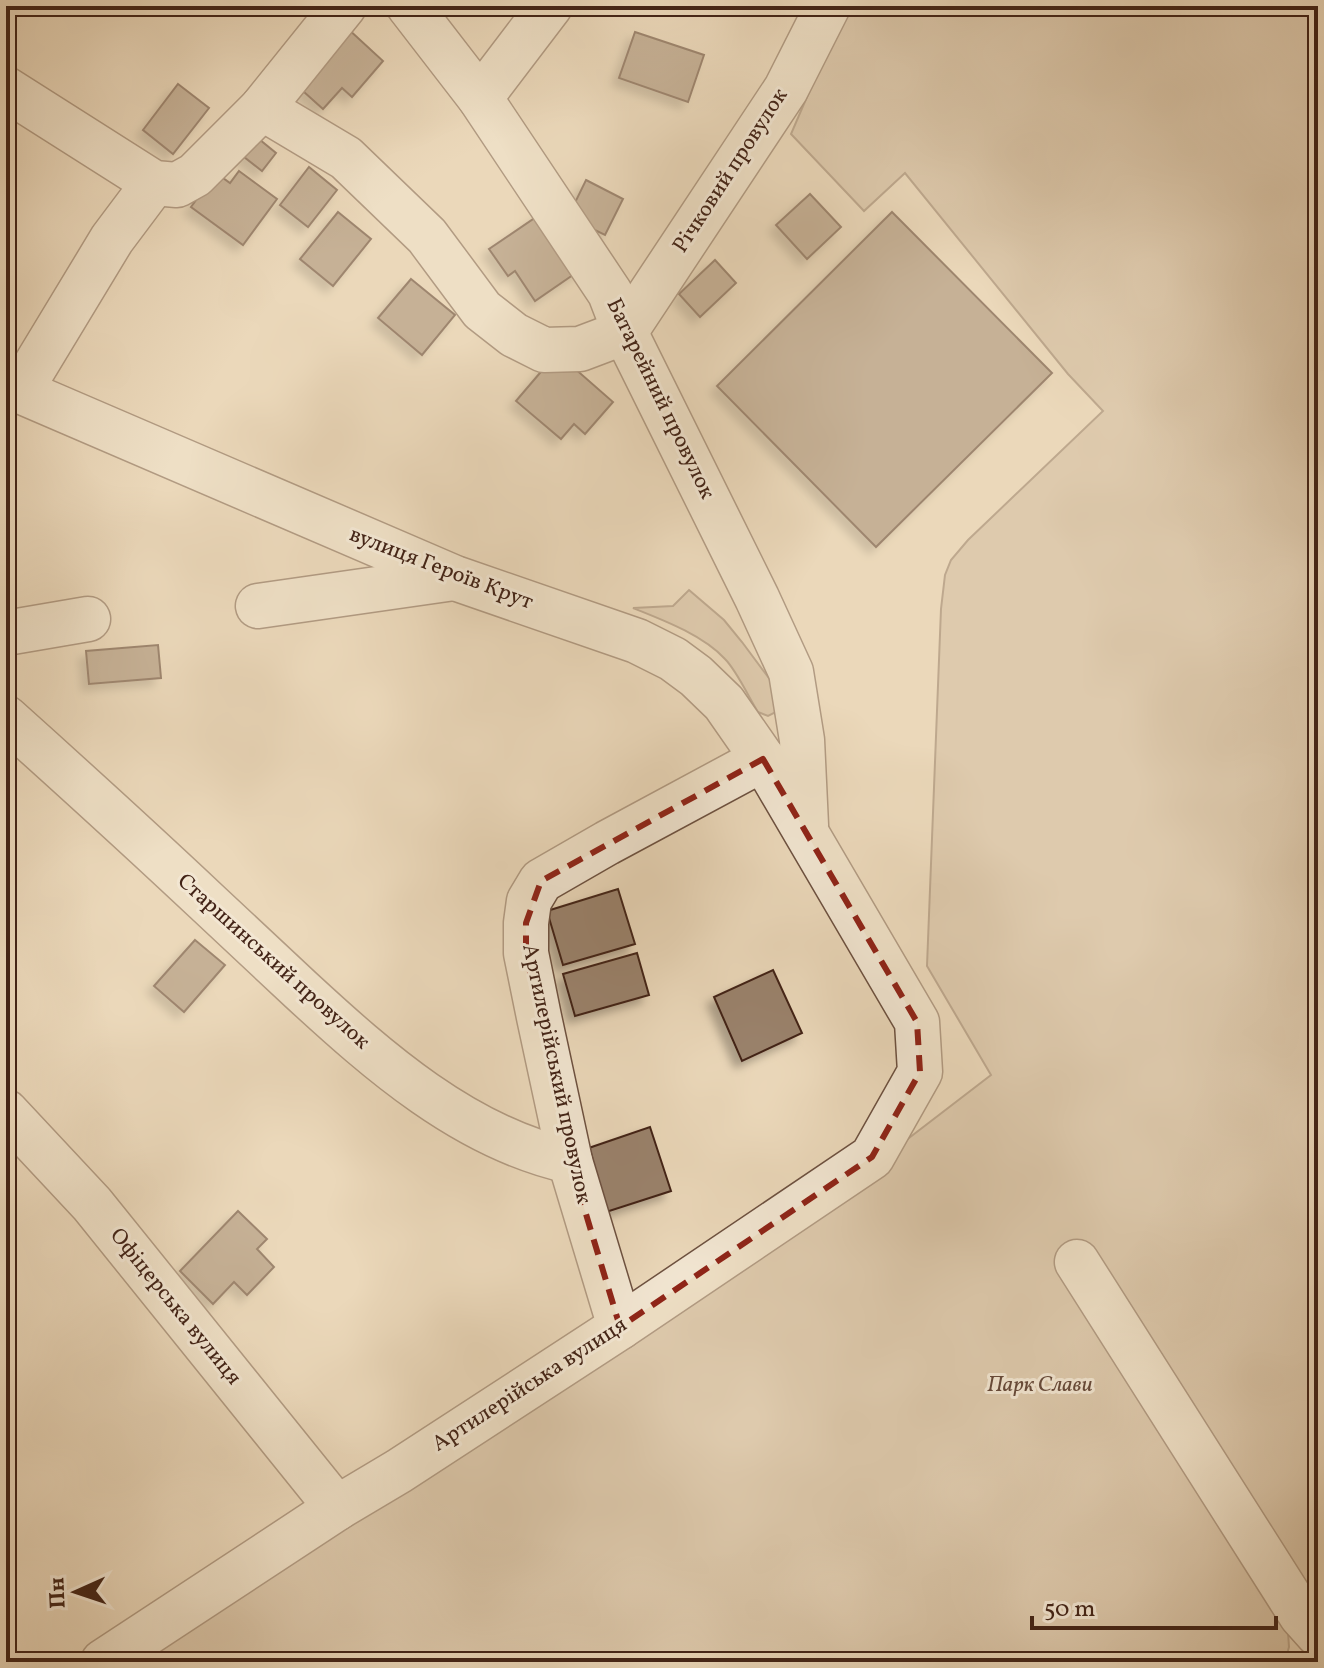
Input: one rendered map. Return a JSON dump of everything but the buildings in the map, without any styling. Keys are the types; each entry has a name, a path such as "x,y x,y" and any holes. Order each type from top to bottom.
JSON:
{"street":[{"path":"6,89 154,183 177,185 195,175 262,108 344,6"},
{"name":"Батарейний провулок","path":"409,6 480,98 610,293 625,332 750,584 791,672 802,740 807,835"},
{"path":"480,98 550,6"},
{"name":"Річковий провулок","path":"625,332 786,89 828,6"},
{"path":"262,108 346,158 427,236 482,310 514,335 544,350 580,349 625,332"},
{"path":"13,388 112,239 154,183"},
{"name":"вулиця Героїв Крут","path":"13,388 455,578 637,641 673,659 696,676 724,703 763,759 917,1022 920,1072"},
{"path":"258,606 455,578"},
{"path":"6,633 88,619"},
{"name":"Старшинський провулок","path":"6,718 115,815 342,1028 415,1088 496,1135 545,1156 570,1161"},
{"name":"Артилерійський провулок","path":"620,1327 570,1161 526,953 529,901 541,881 763,759"},
{"name":"Артилерійська вулиця","path":"103,1662 620,1327 872,1157 920,1072"},
{"name":"Офіцерська вулиця","path":"6,1112 92,1204 337,1508"},
{"path":"1077,1262 1301,1615 1318,1634"}],"highlighted area":[{"path":"763,759 917,1022 920,1072 872,1157 620,1327 570,1161 526,953 526,923 541,881"}],"green space":[{"name":"Парк Слави","path":"846,6 1318,6 1318,1601 1288,1632 1289,1647 1285,1662 125,1662 853,1181 991,1075 927,966 941,609 945,575 951,560 968,540 1103,411 1068,374 905,173 864,211 791,134"},
{"path":"689,590 724,620 774,685 778,711 768,716 758,712 738,677 716,650 682,629 633,608 673,606"}]}
